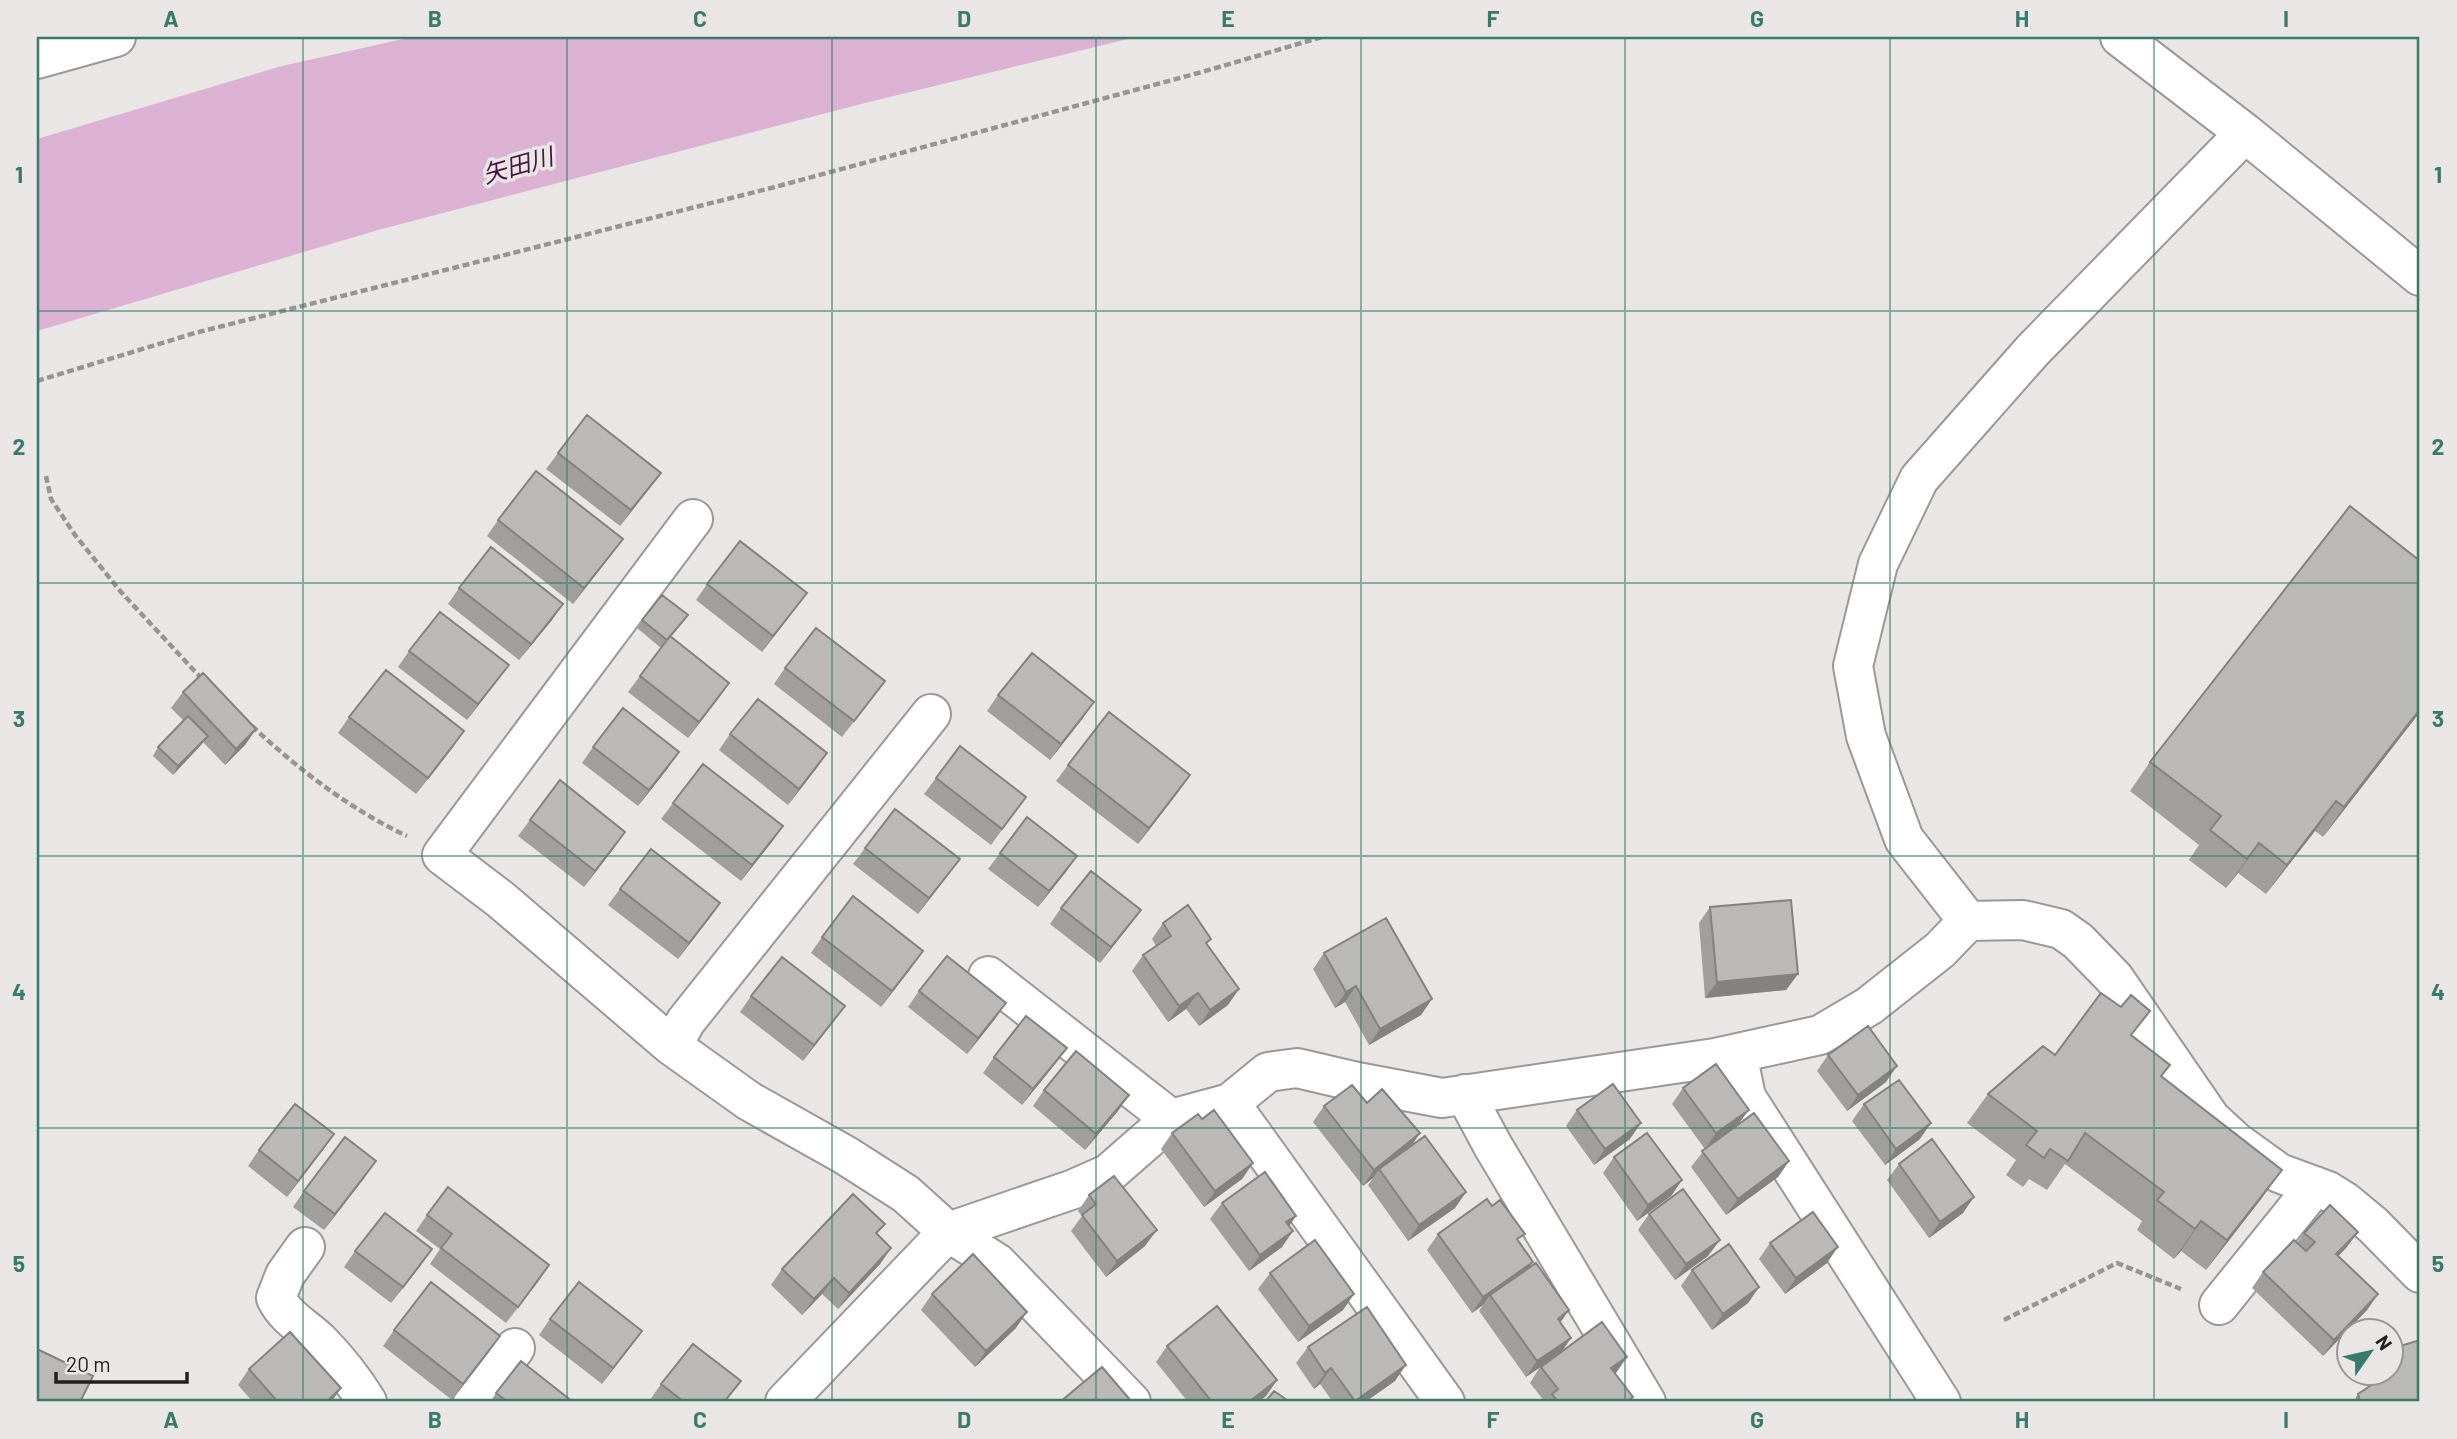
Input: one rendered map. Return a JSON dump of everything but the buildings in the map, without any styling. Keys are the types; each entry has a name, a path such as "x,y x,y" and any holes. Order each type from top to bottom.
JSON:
{"street":[{"path":"37,59 116,37"},
{"path":"2120,37 2245,133 2420,276"},
{"path":"1968,921 1904,839 1866,736 1853,666 1878,564 1919,479 2033,350 2245,133"},
{"path":"693,519 442,855 500,899 672,1046 749,1101 845,1155 905,1194 948,1232 997,1264 1131,1402"},
{"path":"672,1046 686,1021 931,714"},
{"path":"785,1402 948,1232 1074,1189 1108,1174 1171,1119 1230,1103 1268,1072 1297,1068 1442,1098 1715,1058 1820,1035 1869,1006 1940,950 1968,921 2023,920 2060,929 2078,942 2114,978 2211,1119 2236,1142 2278,1173 2315,1186 2344,1201 2373,1224 2420,1273"},
{"path":"988,976 1171,1119"},
{"path":"1737,1053 1746,1097 1941,1402"},
{"path":"1465,1094 1493,1146 1646,1402"},
{"path":"1230,1103 1429,1396"},
{"path":"2219,1305 2315,1186"},
{"path":"305,1248 285,1275 276,1298 283,1312 339,1360 367,1402"},
{"path":"473,1402 515,1348"}],"path":[{"path":"37,381 195,333 771,188 1189,76 1322,37"},
{"path":"46,476 51,499 75,535 121,592 211,688"},
{"path":"250,724 279,752 373,820 409,837"},
{"path":"2004,1320 2117,1263 2219,1305"}],"water":[{"name":"矢田川","path":"412,37 1136,37 865,103 378,230 37,331 37,139 282,66"}]}
